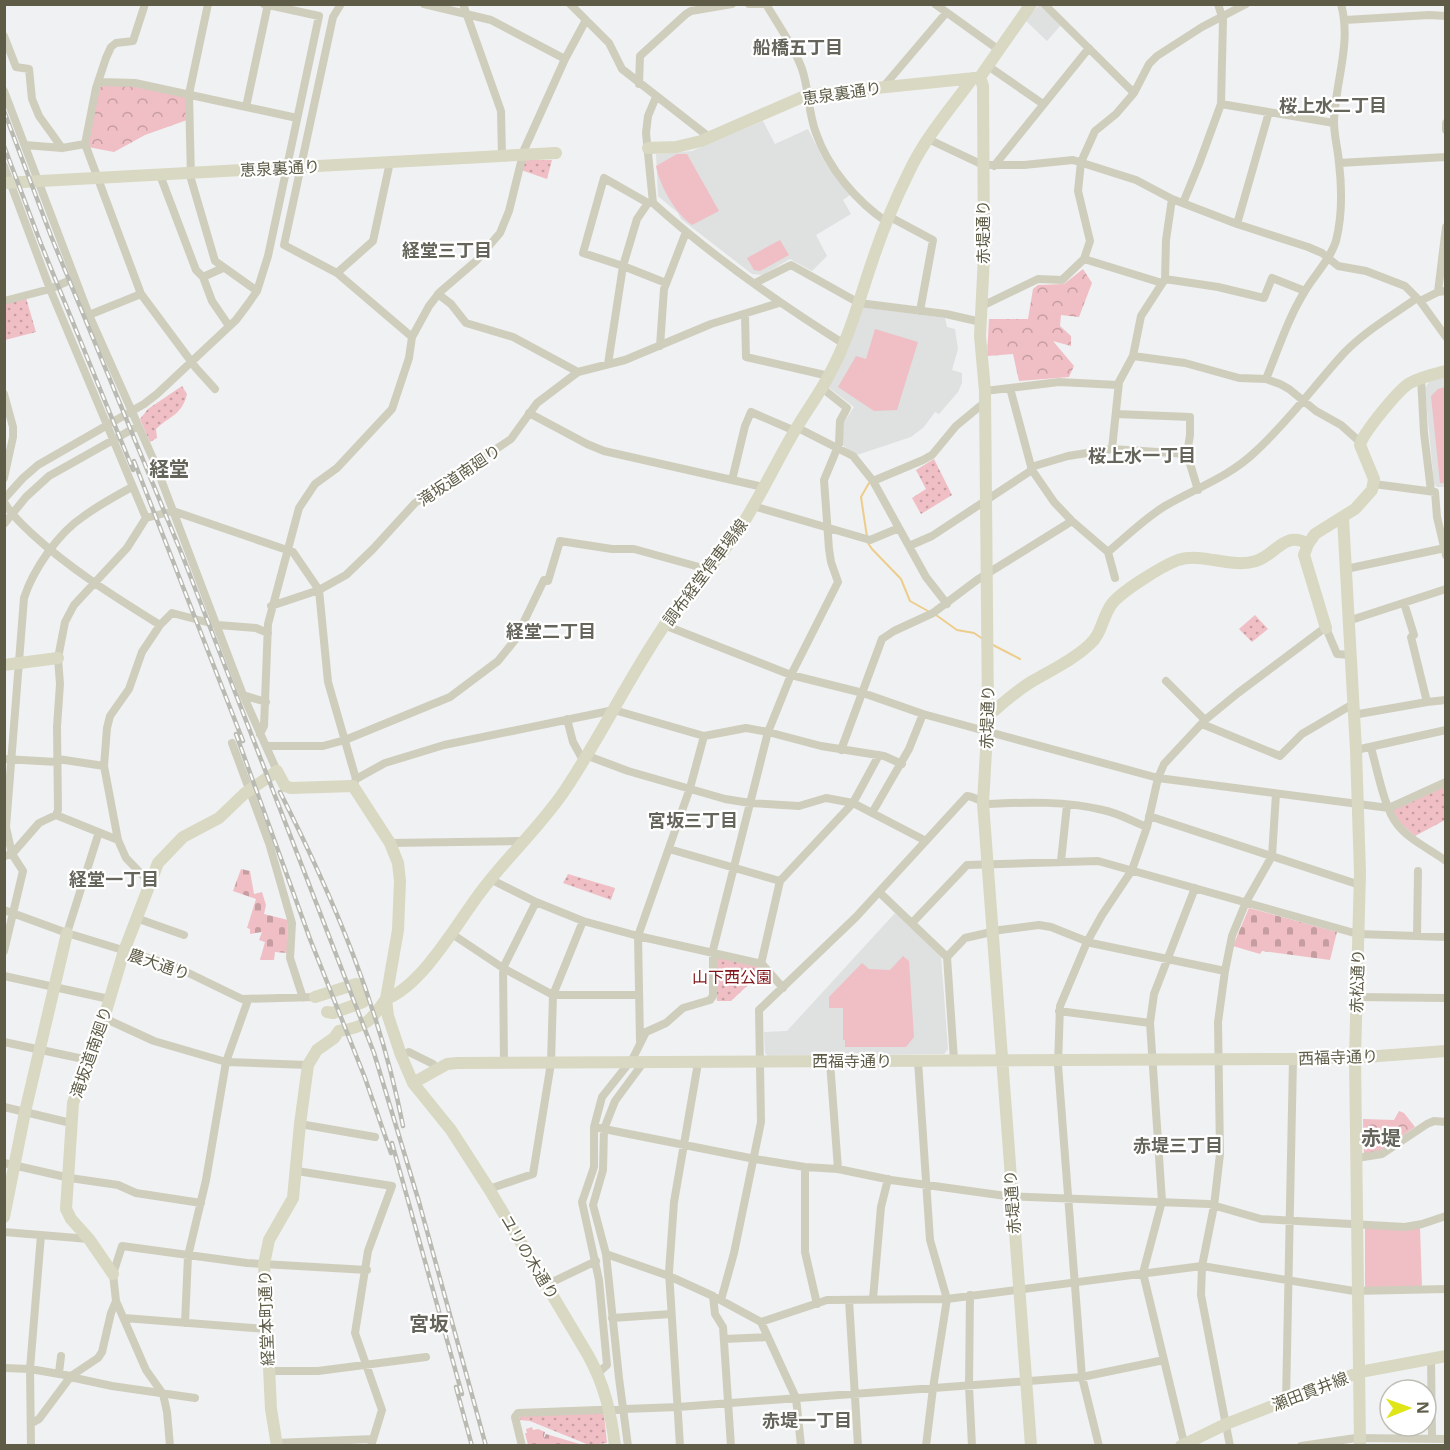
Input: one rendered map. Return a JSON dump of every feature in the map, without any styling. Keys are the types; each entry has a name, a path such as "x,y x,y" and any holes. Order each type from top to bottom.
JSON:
{"street":[{"path":"145,4 133,41 116,43 111,47 99,82 85,144 141,294 191,362 215,389"},
{"path":"208,4 189,94 191,173 215,261 257,291"},
{"path":"341,4 333,17 284,245 337,273 412,337"},
{"path":"424,4 491,20 565,59"},
{"path":"463,4 501,111 502,157"},
{"path":"570,4 609,43 622,69 710,137"},
{"path":"639,84 640,56 686,14 718,5 732,4"},
{"path":"749,4 764,4 787,39 802,69 816,133 828,158 845,183 863,202 888,219 933,240 920,311"},
{"path":"935,4 999,50"},
{"path":"976,78 988,66 1031,4"},
{"path":"1044,4 1134,93"},
{"path":"1183,203 1221,104 1223,20 1218,4"},
{"path":"982,306 1038,279 1062,280 1084,259 1090,241 1078,191 1081,162 1095,131 1116,114 1134,93 1149,64 1157,56 1221,16 1246,4"},
{"path":"1266,379 1305,291 1328,259 1335,242 1340,214 1339,163 1334,123 1344,51 1345,20 1341,4"},
{"path":"1429,4 1429,15"},
{"path":"160,625 95,584 50,550 12,514 4,500 38,465 144,404 157,394 229,326 257,291 267,256 319,16 266,5 246,106"},
{"path":"884,86 946,13"},
{"path":"1345,20 1446,16"},
{"path":"260,734 264,726 266,702 267,633 272,606 299,508 315,484 338,468 392,409 404,376 412,337 429,306 438,294 476,261 500,233 509,211 522,156 565,59 586,20"},
{"path":"4,36 16,67 29,69 32,99 39,116 62,148"},
{"path":"988,166 1089,48"},
{"path":"988,66 1043,104"},
{"name":"恵泉裏通り","path":"648,148 684,146 807,95 976,78"},
{"name":"調布経堂停車場線","path":"386,999 415,978 452,934 490,879 565,790 586,759 664,625 696,583 710,570 741,527 795,429 829,376 844,344 888,219 907,175 928,139 976,78"},
{"name":"赤堤通り","path":"976,78 982,86 988,166 980,350 985,396 988,642 988,732 983,803 1031,1446"},
{"path":"99,82 135,83 297,118"},
{"path":"5,94 89,315 154,461 243,695 285,786 291,788 355,782 385,763 444,745 614,710 704,736 746,728 841,750 879,755 902,764"},
{"path":"608,364 623,266 637,219 650,203 646,133 648,116 656,97"},
{"path":"1221,104 1334,123"},
{"path":"1237,224 1269,112"},
{"path":"1446,123 1446,130"},
{"path":"928,139 988,166 1061,161 1081,162 1136,180 1172,199 1237,224 1308,247 1322,253 1338,266 1393,279 1419,299 1446,337"},
{"path":"25,145 62,148 85,144"},
{"name":"恵泉裏通り","path":"8,183 556,153"},
{"path":"1339,163 1446,157"},
{"path":"337,273 373,241 390,162"},
{"path":"4,166 8,183 50,289 146,518"},
{"path":"160,175 196,270 203,277 212,300 229,326"},
{"path":"666,283 583,253 604,178 650,203 779,303 844,344"},
{"path":"1112,449 1118,385 1133,356 1141,316 1163,281 1172,199"},
{"path":"1108,552 1164,507 1221,478 1248,458 1304,401 1346,352 1372,329 1419,299 1442,292 1446,227"},
{"path":"660,346 664,290 686,232"},
{"path":"1084,259 1163,281 1218,287 1264,298 1272,278 1305,291"},
{"path":"755,283 791,265 859,303 946,314 981,322"},
{"path":"203,277 223,268"},
{"path":"4,301 50,289 75,278"},
{"path":"89,315 141,294"},
{"path":"438,294 451,304 466,323 513,338 578,372"},
{"name":"滝坂道南廻り","path":"272,606 319,590 346,575 415,503 511,438 537,403 578,372 625,360 711,324 779,303"},
{"path":"745,315 746,357 829,376"},
{"path":"1133,356 1185,363 1239,378 1266,379 1289,389 1316,411 1341,425 1360,442 1374,484"},
{"path":"1360,442 1402,389 1421,378 1446,371"},
{"path":"1421,378 1424,433 1431,491"},
{"path":"873,481 932,455 985,396 1010,388 1059,382 1118,385"},
{"path":"598,1373 607,1365 596,1261 582,1202 594,1167 594,1127 602,1097 628,1063 649,1029 666,1023 682,1008 710,1000 713,996 712,953 768,732 791,675 838,582 831,562 824,480 838,448 840,421 847,408 822,388"},
{"path":"1010,388 1031,468 1054,502 1108,552 1115,578"},
{"path":"4,394 13,427 4,478"},
{"path":"732,480 745,426 751,412 795,429 853,456 873,481 926,577 947,604"},
{"path":"529,413 604,451 763,487"},
{"path":"1116,414 1190,417 1187,454 1198,490"},
{"path":"4,524 26,496 49,476 138,426"},
{"path":"909,546 932,536 1031,468 1068,456 1112,449 1187,454"},
{"path":"1346,569 1445,552 1437,517 1435,492 1374,484"},
{"path":"1350,654 1336,654 1304,555 1315,534 1343,518 1362,503 1374,484"},
{"path":"4,951 23,871 8,855 6,827 8,759 24,598 29,581 50,550 81,517 132,487"},
{"path":"753,506 866,539 899,528"},
{"path":"8,855 39,823 56,815 58,810 57,727 60,684 58,658 65,622 78,600 126,548 146,518 173,511 293,552 319,590 328,682 355,782 390,843 398,863 400,881 397,937 386,999 388,1016 413,1083"},
{"name":"赤松通り","path":"1343,518 1356,750 1360,885 1355,1057 1360,1442"},
{"path":"841,750 882,639 930,615 987,574 1072,521"},
{"path":"988,716 1015,692 1061,666 1090,645 1117,597 1169,564 1194,558 1242,563 1256,561 1284,542 1300,539 1308,544"},
{"path":"267,746 323,746 345,740 450,697 498,661 515,640 544,580 549,581 560,541 612,549 634,549 710,570"},
{"path":"1348,621 1446,589"},
{"path":"1404,603 1414,635 1411,637 1427,702"},
{"path":"149,882 126,858 118,840 104,766 110,716 129,689 142,651 160,625 172,613 218,626 256,628 267,633"},
{"path":"664,625 791,675 863,693 923,714 1158,778 1389,808 1446,782"},
{"path":"1099,1446 1082,1377 1058,1060 1059,1011 1087,942 1132,870 1147,827 1158,778 1164,764 1203,722 1326,628"},
{"path":"4,665 58,658"},
{"path":"1166,681 1203,722 1280,756 1302,734 1353,709 1446,700"},
{"path":"243,695 266,702"},
{"path":"872,813 902,764 923,714"},
{"path":"567,719 573,742 586,759 724,799 799,806 826,798 853,802 926,841"},
{"path":"1356,750 1446,730"},
{"path":"640,1041 638,936 690,788 704,736"},
{"path":"232,743 251,789 292,923 290,958 309,998"},
{"path":"1371,748 1396,824 1412,838 1444,858"},
{"path":"761,964 780,881 853,802 879,755"},
{"path":"8,759 104,766"},
{"name":"滝坂道南廻り","path":"170,1445 163,1394 146,1370 116,1301 112,1274 66,1209 70,1178 73,1103 104,1018 124,951 149,882 161,858 183,837 219,818 251,789 277,771"},
{"path":"1230,1446 1201,1295 1202,1266 1214,1206 1220,1154 1219,1009 1232,936 1246,902 1272,856 1276,794"},
{"path":"731,1446 723,1327 714,1311 734,1253 761,1122 759,1010 856,917 967,796 976,797 983,803 1035,802 1104,810 1147,827"},
{"path":"1061,861 1067,805"},
{"path":"56,815 118,840"},
{"path":"1149,816 1360,885"},
{"path":"4,1216 9,1163 25,1112 67,933 99,832"},
{"path":"390,843 523,842"},
{"path":"669,849 780,881"},
{"path":"912,923 967,865 1092,860 1358,934 1446,938"},
{"path":"1417,936 1418,870"},
{"path":"490,879 536,902 583,921 761,964 783,988"},
{"path":"1183,1444 1143,1273 1162,1201 1150,1023 1154,994 1195,888"},
{"path":"879,892 947,957 954,1060"},
{"path":"504,1063 503,968 536,902"},
{"name":"農大通り","path":"4,910 67,933 172,965 242,999 309,998"},
{"path":"136,918 184,935"},
{"path":"489,1189 533,1174 551,1063 553,995 583,921"},
{"path":"947,957 965,938 1039,925 1051,927 1087,942 1224,971"},
{"path":"452,934 503,968 553,995 638,995"},
{"path":"4,976 109,999"},
{"path":"309,998 356,984 363,1002 333,1013 327,1012"},
{"path":"1356,997 1446,998"},
{"path":"309,998 321,999 330,1022 339,1031"},
{"path":"104,1018 154,1041 226,1062 308,1065 316,1050 334,1038 339,1031 358,1028 372,1020 386,999"},
{"path":"185,1323 188,1256 201,1203 226,1062 248,1000"},
{"path":"1059,1011 1150,1023"},
{"path":"4,1042 88,1060"},
{"name":"西福寺通り","path":"413,1083 447,1064 1293,1059 1446,1051"},
{"path":"401,1055 409,1052 433,1064 437,1070"},
{"path":"1286,1401 1293,1059"},
{"path":"918,1061 930,1240 947,1299 926,1446"},
{"path":"830,1062 838,1169"},
{"path":"628,1446 616,1409 612,1318 606,1254 593,1205 603,1170 604,1129 615,1101 643,1063"},
{"path":"680,1446 669,1276 674,1202 698,1063"},
{"name":"経堂本町通り","path":"277,1444 268,1371 264,1264 269,1240 292,1198 308,1065"},
{"name":"ユリの木通り","path":"413,1083 451,1130 489,1189 598,1373 616,1409 615,1446"},
{"path":"4,1107 71,1123"},
{"path":"1357,1158 1382,1154 1427,1124 1434,1121 1446,1122"},
{"path":"300,1124 375,1137"},
{"path":"594,1127 755,1159 805,1167 838,1169 888,1179 1011,1196 1209,1204 1261,1219 1358,1224 1413,1226 1446,1216"},
{"path":"9,1163 70,1178 118,1185 135,1193 201,1203"},
{"path":"805,1167 805,1252 817,1304"},
{"path":"277,1444 372,1442 382,1410 355,1333 367,1270 368,1251 392,1185 297,1171"},
{"path":"873,1299 881,1207 888,1179"},
{"path":"4,1232 89,1239"},
{"path":"31,1446 30,1369 41,1235"},
{"path":"112,1274 122,1246 264,1264 367,1270"},
{"path":"606,1254 669,1276 761,1322 796,1398 801,1446"},
{"path":"546,1285 596,1261"},
{"path":"761,1322 827,1300 947,1299 1202,1266 1359,1292 1446,1289"},
{"path":"970,1295 969,1386 972,1446"},
{"path":"849,1300 858,1446"},
{"path":"32,1424 39,1419 71,1376 92,1364 102,1352 116,1301"},
{"path":"612,1318 671,1314"},
{"path":"124,1318 266,1329"},
{"path":"724,1339 767,1337"},
{"path":"59,1373 61,1356"},
{"name":"瀬田貫井線","path":"1183,1444 1226,1424 1360,1372 1446,1356"},
{"path":"268,1371 318,1371 426,1358"},
{"path":"1431,1358 1431,1378"},
{"path":"522,1446 515,1418 518,1413 678,1407 1082,1377 1164,1360"},
{"path":"4,1368 59,1373 163,1394 195,1398"},
{"path":"1301,1446 1432,1438"}],"shaded area":[{"path":"1039,5 1061,25 1047,41 1025,20"},
{"path":"763,121 775,144 808,129 824,161 850,195 843,200 851,214 816,235 827,256 812,271 790,259 763,275 752,274 681,219 678,213 658,196 656,154 692,151"},
{"path":"862,307 945,318 947,327 955,329 958,349 952,370 962,373 962,383 958,392 939,414 935,412 924,427 911,437 857,455 842,445 844,422 854,407 828,387"},
{"path":"1445,376 1445,487 1437,487 1434,484 1425,388 1429,382"},
{"path":"895,913 941,955 948,1049 944,1054 768,1056 765,1053 764,1032 787,1031"}],"green space":[{"path":"103,85 138,86 186,96 187,120 145,135 114,152 88,147 99,88"},
{"path":"677,154 687,154 719,211 692,225 680,214 669,198 656,166"},
{"path":"526,160 552,160 547,179 521,170"},
{"path":"780,240 789,255 760,271 754,270 747,258"},
{"path":"1083,269 1092,283 1079,317 1061,315 1060,326 1071,336 1071,346 1053,341 1074,366 1069,377 1019,381 1013,354 987,356 989,319 1028,319 1033,289 1038,285 1064,284"},
{"path":"26,298 36,332 5,340 5,304"},
{"path":"875,329 918,342 897,410 874,411 838,387 856,356 866,359"},
{"path":"182,386 187,394 185,401 175,414 156,429 157,438 150,442 140,419 148,409"},
{"path":"1445,387 1445,483 1440,483 1431,396 1438,389"},
{"path":"934,459 952,495 921,514 912,498 926,489 916,470"},
{"path":"1255,615 1268,629 1252,642 1239,629"},
{"path":"1445,783 1445,820 1415,836 1399,822 1391,809"},
{"path":"241,869 250,871 254,894 262,892 266,905 264,914 288,920 287,953 275,952 274,960 260,960 265,942 259,940 262,932 250,934 250,929 247,928 256,899 233,891"},
{"path":"568,874 615,888 611,900 563,883"},
{"path":"1249,908 1337,932 1330,960 1262,951 1260,954 1233,946"},
{"path":"903,956 909,961 914,1037 906,1047 845,1047 843,1008 829,1008 829,997 862,963 869,969 890,970"},
{"name":"山下西公園","path":"718,957 759,966 763,971 731,1001 717,1001 715,959"},
{"path":"1399,1111 1404,1113 1415,1127 1380,1151 1364,1154 1363,1119 1394,1120"},
{"path":"1420,1227 1422,1287 1365,1288 1365,1228"},
{"path":"600,1412 604,1415 607,1443 589,1445 530,1421 519,1420 521,1415"},
{"path":"532,1427 533,1430 538,1429 545,1432 543,1440 546,1434 583,1445 528,1445 525,1433 527,1433 526,1429"}],"waterway":[{"path":"867,537 861,497 869,483"},
{"path":"868,543 901,579 910,601 928,611"},
{"path":"936,615 957,630 974,633 983,639"},
{"path":"993,645 1020,659"}],"railway":[{"path":"4,111 51,236 183,557 374,1053 419,1202 486,1446"},
{"path":"4,146 41,244 133,470"},
{"path":"134,461 243,741"},
{"path":"236,734 391,1153"},
{"path":"280,792 319,873 353,955 382,1039 403,1126"},
{"path":"392,1143 462,1394"},
{"path":"456,1387 472,1446"}],"district":[{"name":"船橋五丁目","path":"798,48"},
{"name":"桜上水二丁目","path":"1333,106"},
{"name":"経堂三丁目","path":"447,251"},
{"name":"桜上水一丁目","path":"1142,456"},
{"name":"経堂","path":"169,469"},
{"name":"経堂二丁目","path":"551,632"},
{"name":"宮坂三丁目","path":"693,821"},
{"name":"経堂一丁目","path":"114,880"},
{"name":"赤堤","path":"1381,1138"},
{"name":"赤堤三丁目","path":"1178,1146"},
{"name":"宮坂","path":"429,1324"},
{"name":"赤堤一丁目","path":"807,1421"}]}
